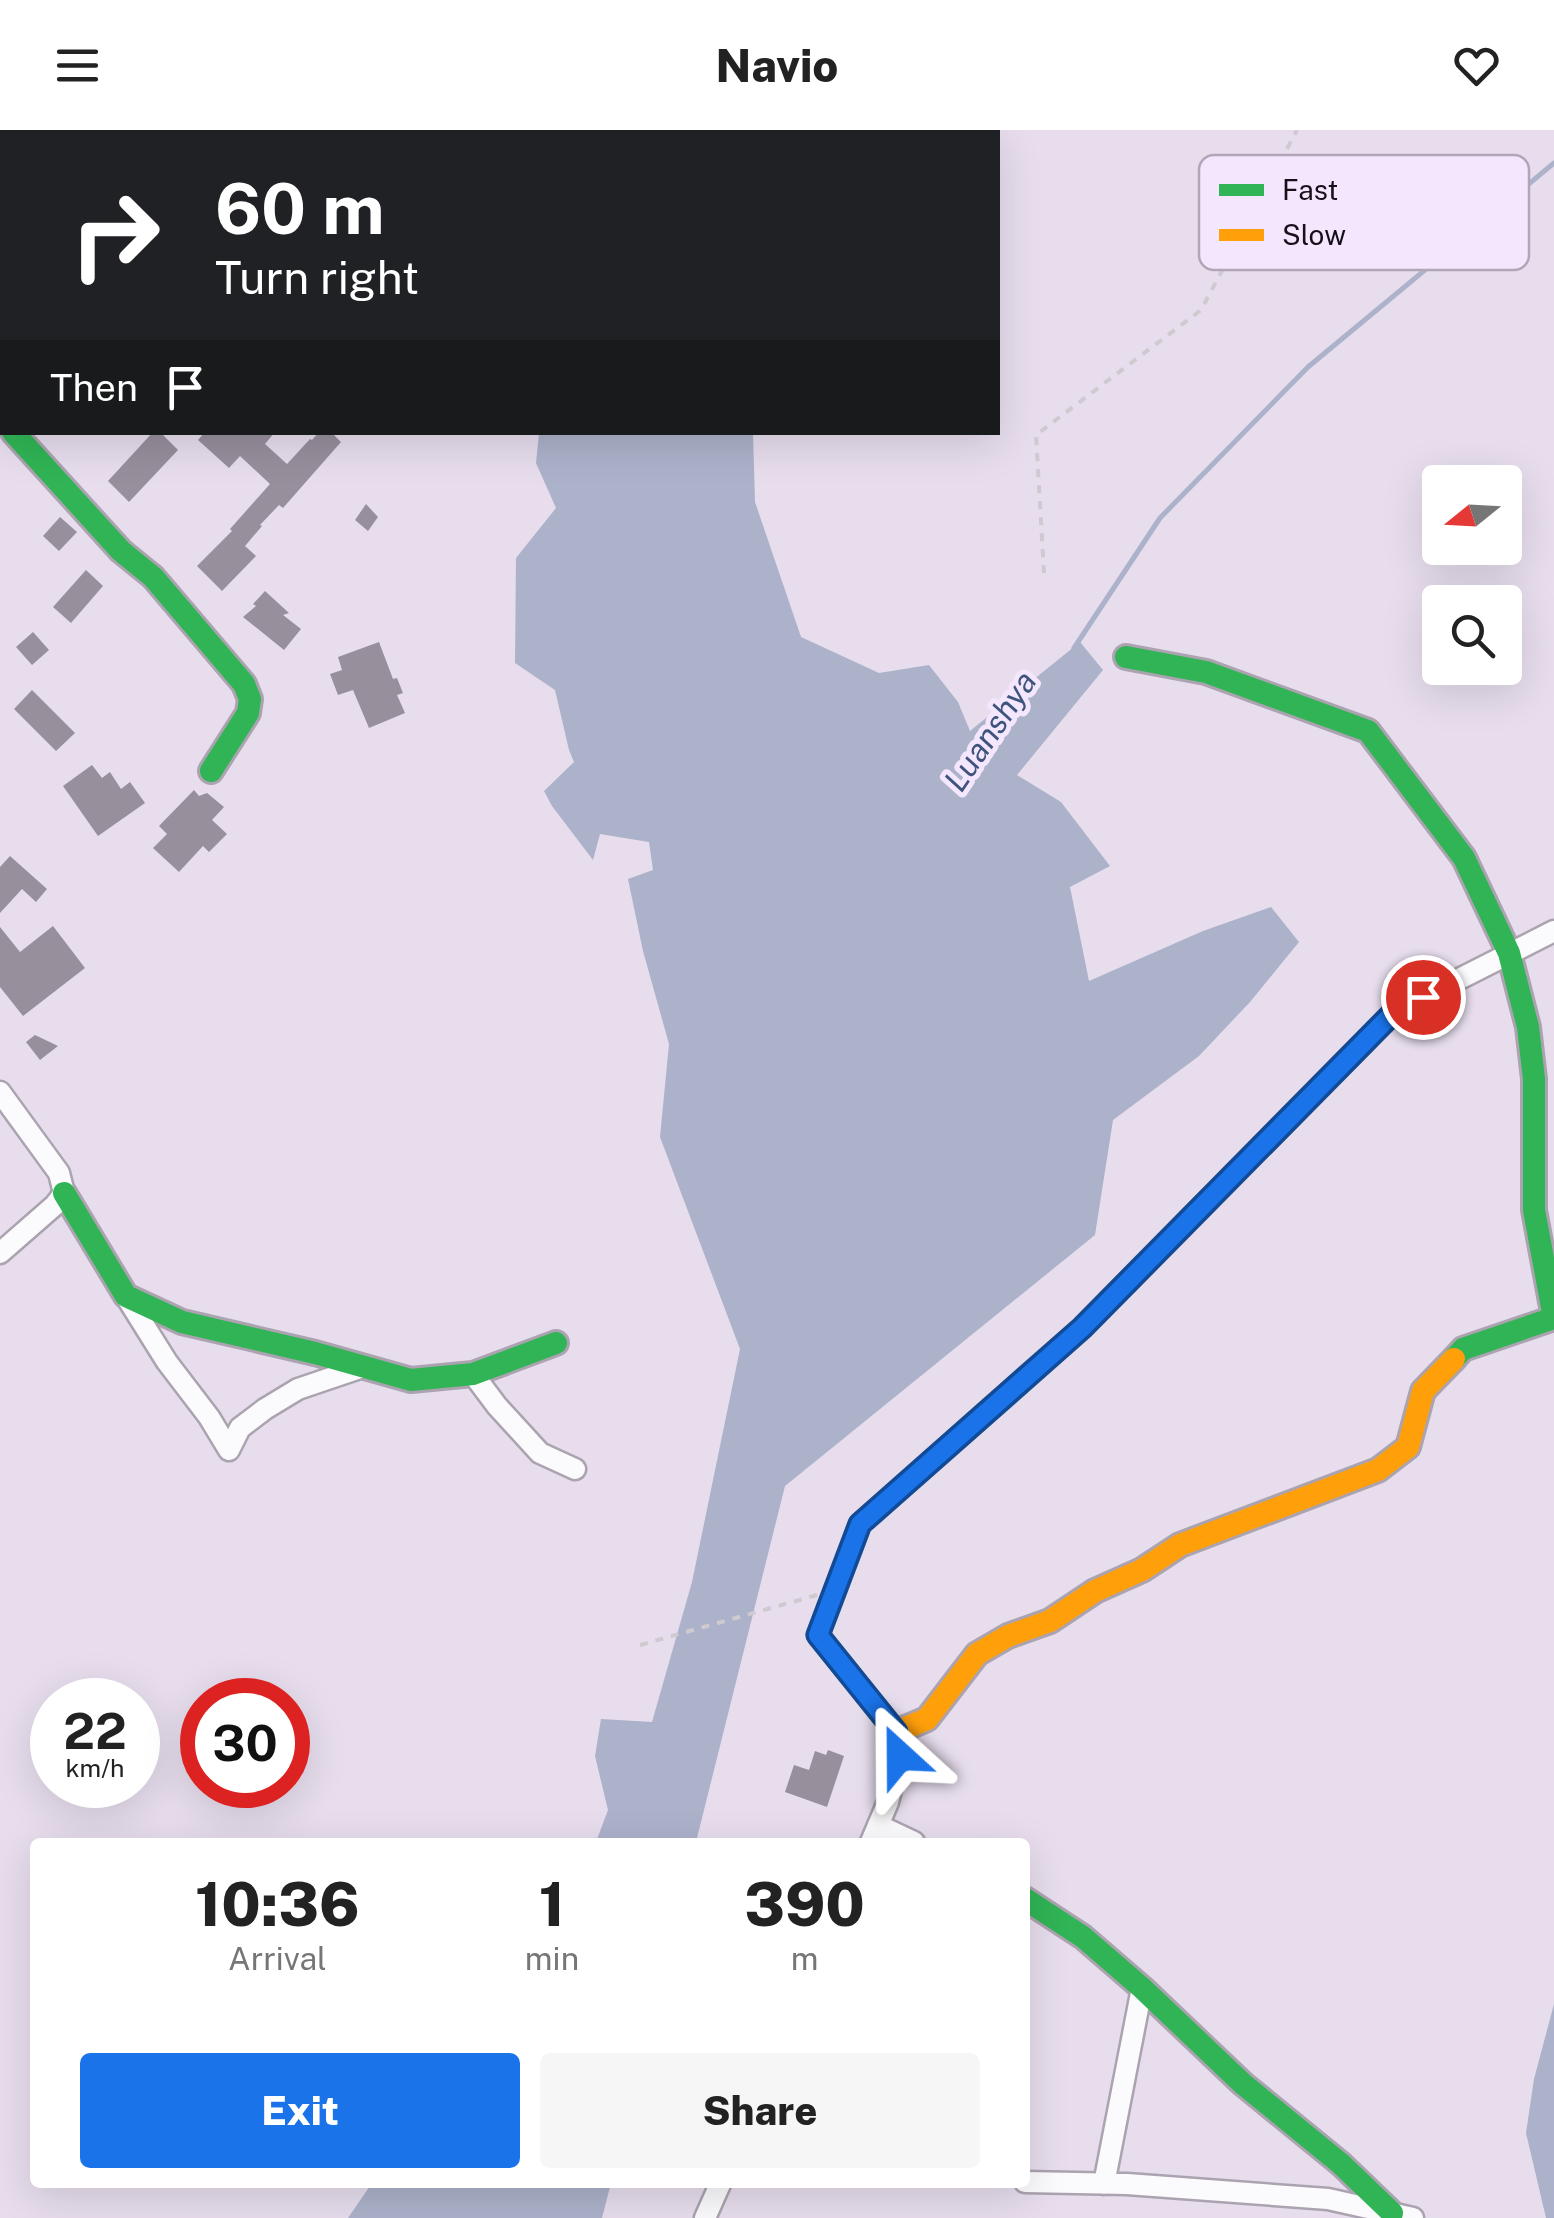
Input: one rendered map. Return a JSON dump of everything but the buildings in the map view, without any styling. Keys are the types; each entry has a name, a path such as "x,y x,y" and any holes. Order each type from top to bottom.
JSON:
{"street":[{"path":"17,435 83,511 153,577 244,684 250,699 248,712 211,771"},
{"path":"896,1732 927,1718 976,1654 1008,1636 1050,1622 1095,1591 1142,1570 1180,1545 1378,1470 1408,1448 1423,1391 1463,1349 1554,1318 1534,1210 1535,1094 1528,1027 1509,953 1464,858 1368,731 1206,672 1126,657"},
{"path":"875,1834 900,1756 896,1732 818,1635 860,1524 1082,1328 1394,1012 1554,931"},
{"path":"0,1092 60,1173 64,1193 126,1296 229,1450 240,1428 298,1389 363,1367"},
{"path":"0,1253 64,1193"},
{"path":"126,1296 182,1322 411,1380 473,1374 556,1343"},
{"path":"473,1374 540,1453 575,1469"},
{"path":"1030,1902 1083,1938 1243,2084 1402,2216"},
{"path":"1104,2184 1142,1988"},
{"path":"1030,2182 1328,2199 1402,2216"},
{"path":"705,2218 718,2188"}],"path":[{"path":"1284,155 1297,130"},
{"path":"1044,574 1036,436 1201,310 1222,270"},
{"path":"640,1646 856,1584"}],"water":[{"path":"539,435 753,435 755,502 801,637 879,673 929,665 958,702 970,731 1080,642 1103,670 1017,775 1061,802 1110,866 1070,887 1089,981 1203,931 1271,907 1299,942 1199,1056 1113,1120 1095,1235 785,1486 697,1838 598,1838 608,1810 595,1756 601,1719 652,1722 692,1582 740,1349 660,1137 669,1044 628,879 653,870 649,842 600,834 593,860 544,791 574,762 555,690 515,663 516,558 556,508 536,463"},
{"path":"1554,2004 1554,2218 1546,2218 1526,2133 1534,2079"},
{"path":"368,2188 610,2188 602,2218 348,2218"}],"waterway":[{"name":"Luanshya","path":"1529,184 1554,163"},
{"name":"Luanshya","path":"1074,648 1160,518 1308,367 1425,270"}],"traffic: fast":[{"path":"16,435 121,551 153,577 244,684 250,699 248,713 211,771"},
{"path":"1126,657 1206,672 1368,731 1464,858 1509,953 1528,1027 1534,1079 1534,1210 1554,1318 1463,1349 1454,1359"},
{"path":"64,1193 126,1296 182,1322 411,1380 473,1374 556,1343"},
{"path":"1030,1902 1083,1937 1243,2084 1341,2164 1392,2213"}],"traffic: slow":[{"path":"896,1732 927,1719 977,1654 1008,1636 1050,1621 1095,1591 1142,1570 1180,1545 1378,1470 1408,1447 1423,1391 1454,1359"}],"route":[{"path":"900,1756 896,1732 818,1635 860,1524 1082,1328 1394,1012 1423,997"}]}
